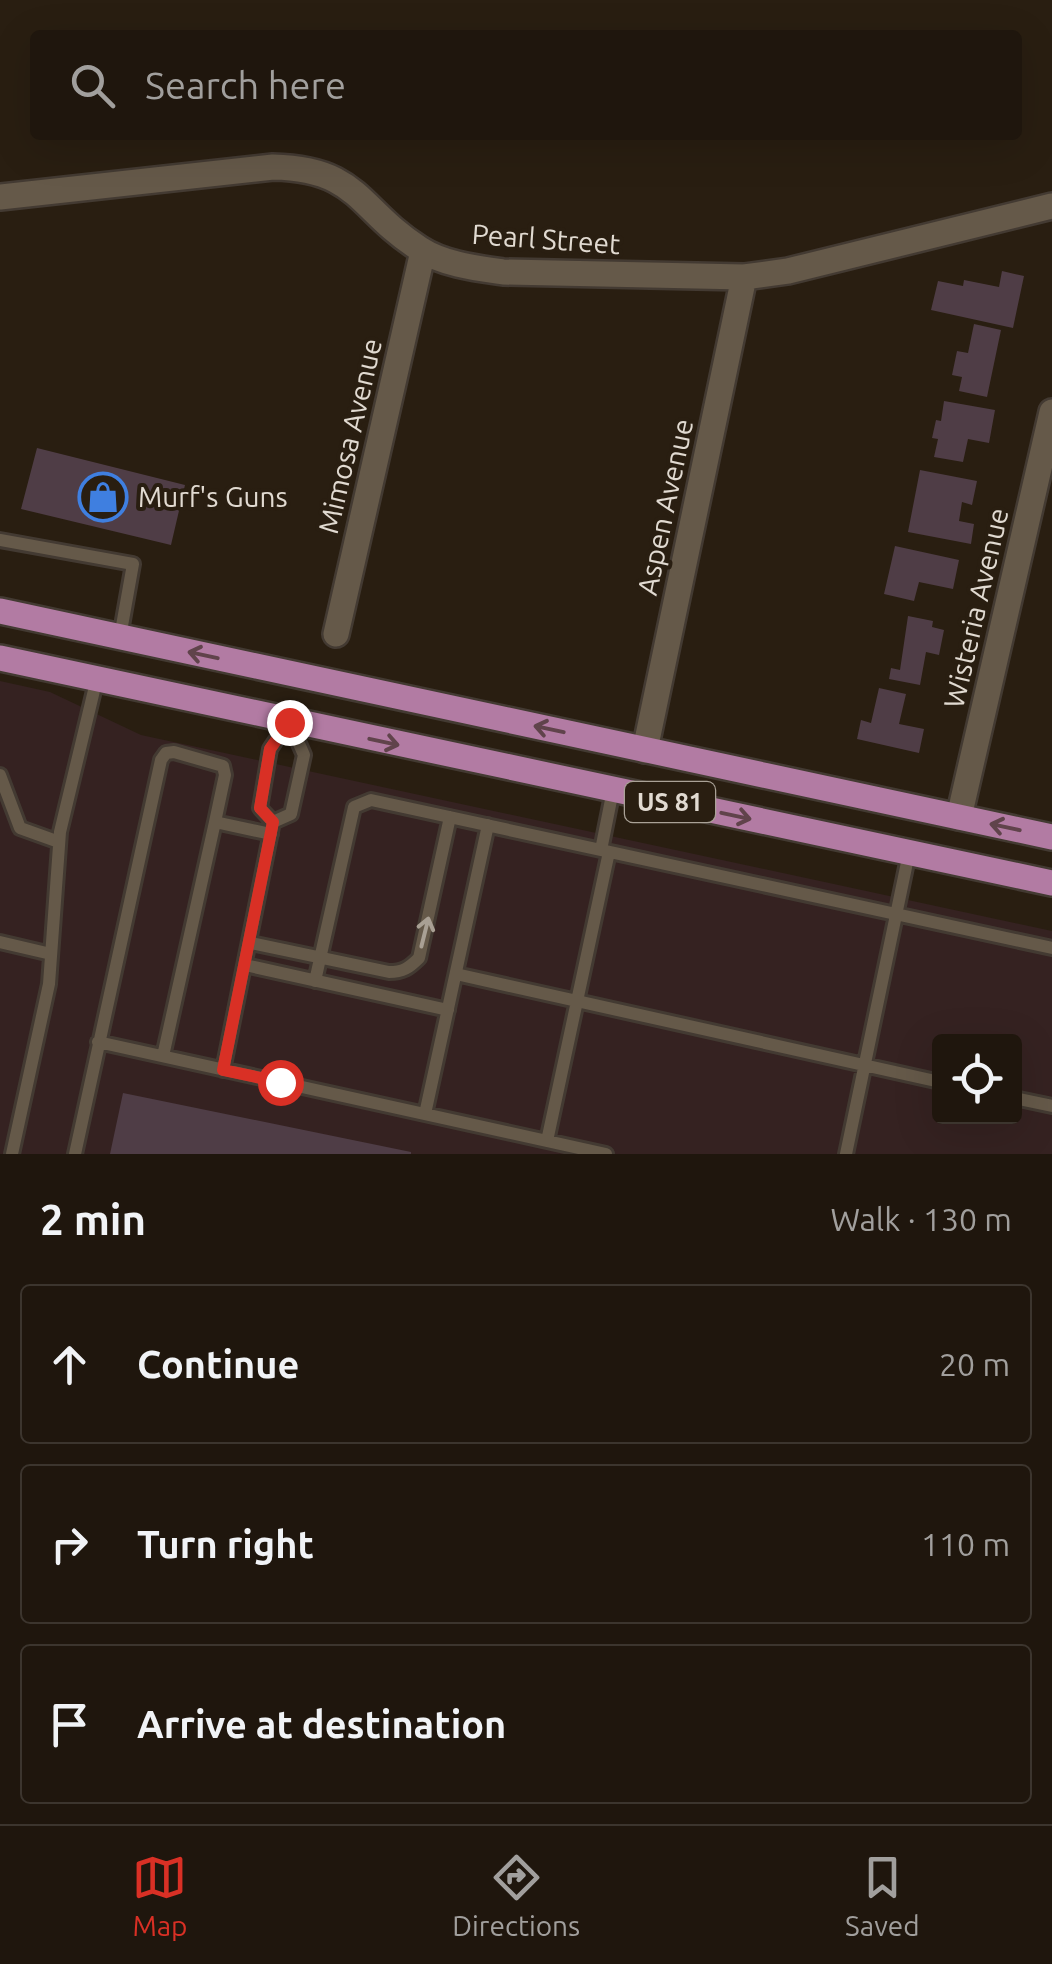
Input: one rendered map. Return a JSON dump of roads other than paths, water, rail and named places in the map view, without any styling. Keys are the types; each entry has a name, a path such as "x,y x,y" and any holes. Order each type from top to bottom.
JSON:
{"main road":[{"name":"US 81","path":"0,611 1052,838"},
{"name":"US 81","path":"0,658 1052,884"},
{"path":"289,722 298,675"},
{"path":"909,852 918,808"}],"street":[{"name":"Pearl Street","path":"0,197 273,167 303,168 331,176 358,194 422,251 467,267 503,272 744,277 788,271 1052,206"},
{"name":"Mimosa Avenue","path":"336,634 422,251"},
{"name":"Aspen Avenue","path":"644,750 744,277"},
{"name":"Wisteria Avenue","path":"959,817 1052,412"}],"lane":[{"path":"0,540 133,564 120,637"},
{"path":"12,1154 49,984 59,842 96,678"},
{"path":"272,828 260,808 270,749 289,722"},
{"path":"223,1070 272,828 290,814 304,755 289,722"},
{"path":"75,1154 161,760 166,753 223,766 224,775 163,1056"},
{"path":"0,775 4,802 20,828 59,842"},
{"path":"547,1141 605,851 613,790"},
{"path":"314,980 354,807 372,800 1052,948"},
{"path":"250,943 401,972 418,958 450,817"},
{"path":"215,822 272,828"},
{"path":"425,1114 488,825"},
{"path":"846,1154 909,852"},
{"path":"0,942 51,954"},
{"path":"246,965 448,1010"},
{"path":"456,974 932,1080"},
{"path":"98,1042 606,1154"},
{"path":"1022,1100 1052,1106"}],"place":[{"name":"Murf's Guns","path":"103,497"}]}
